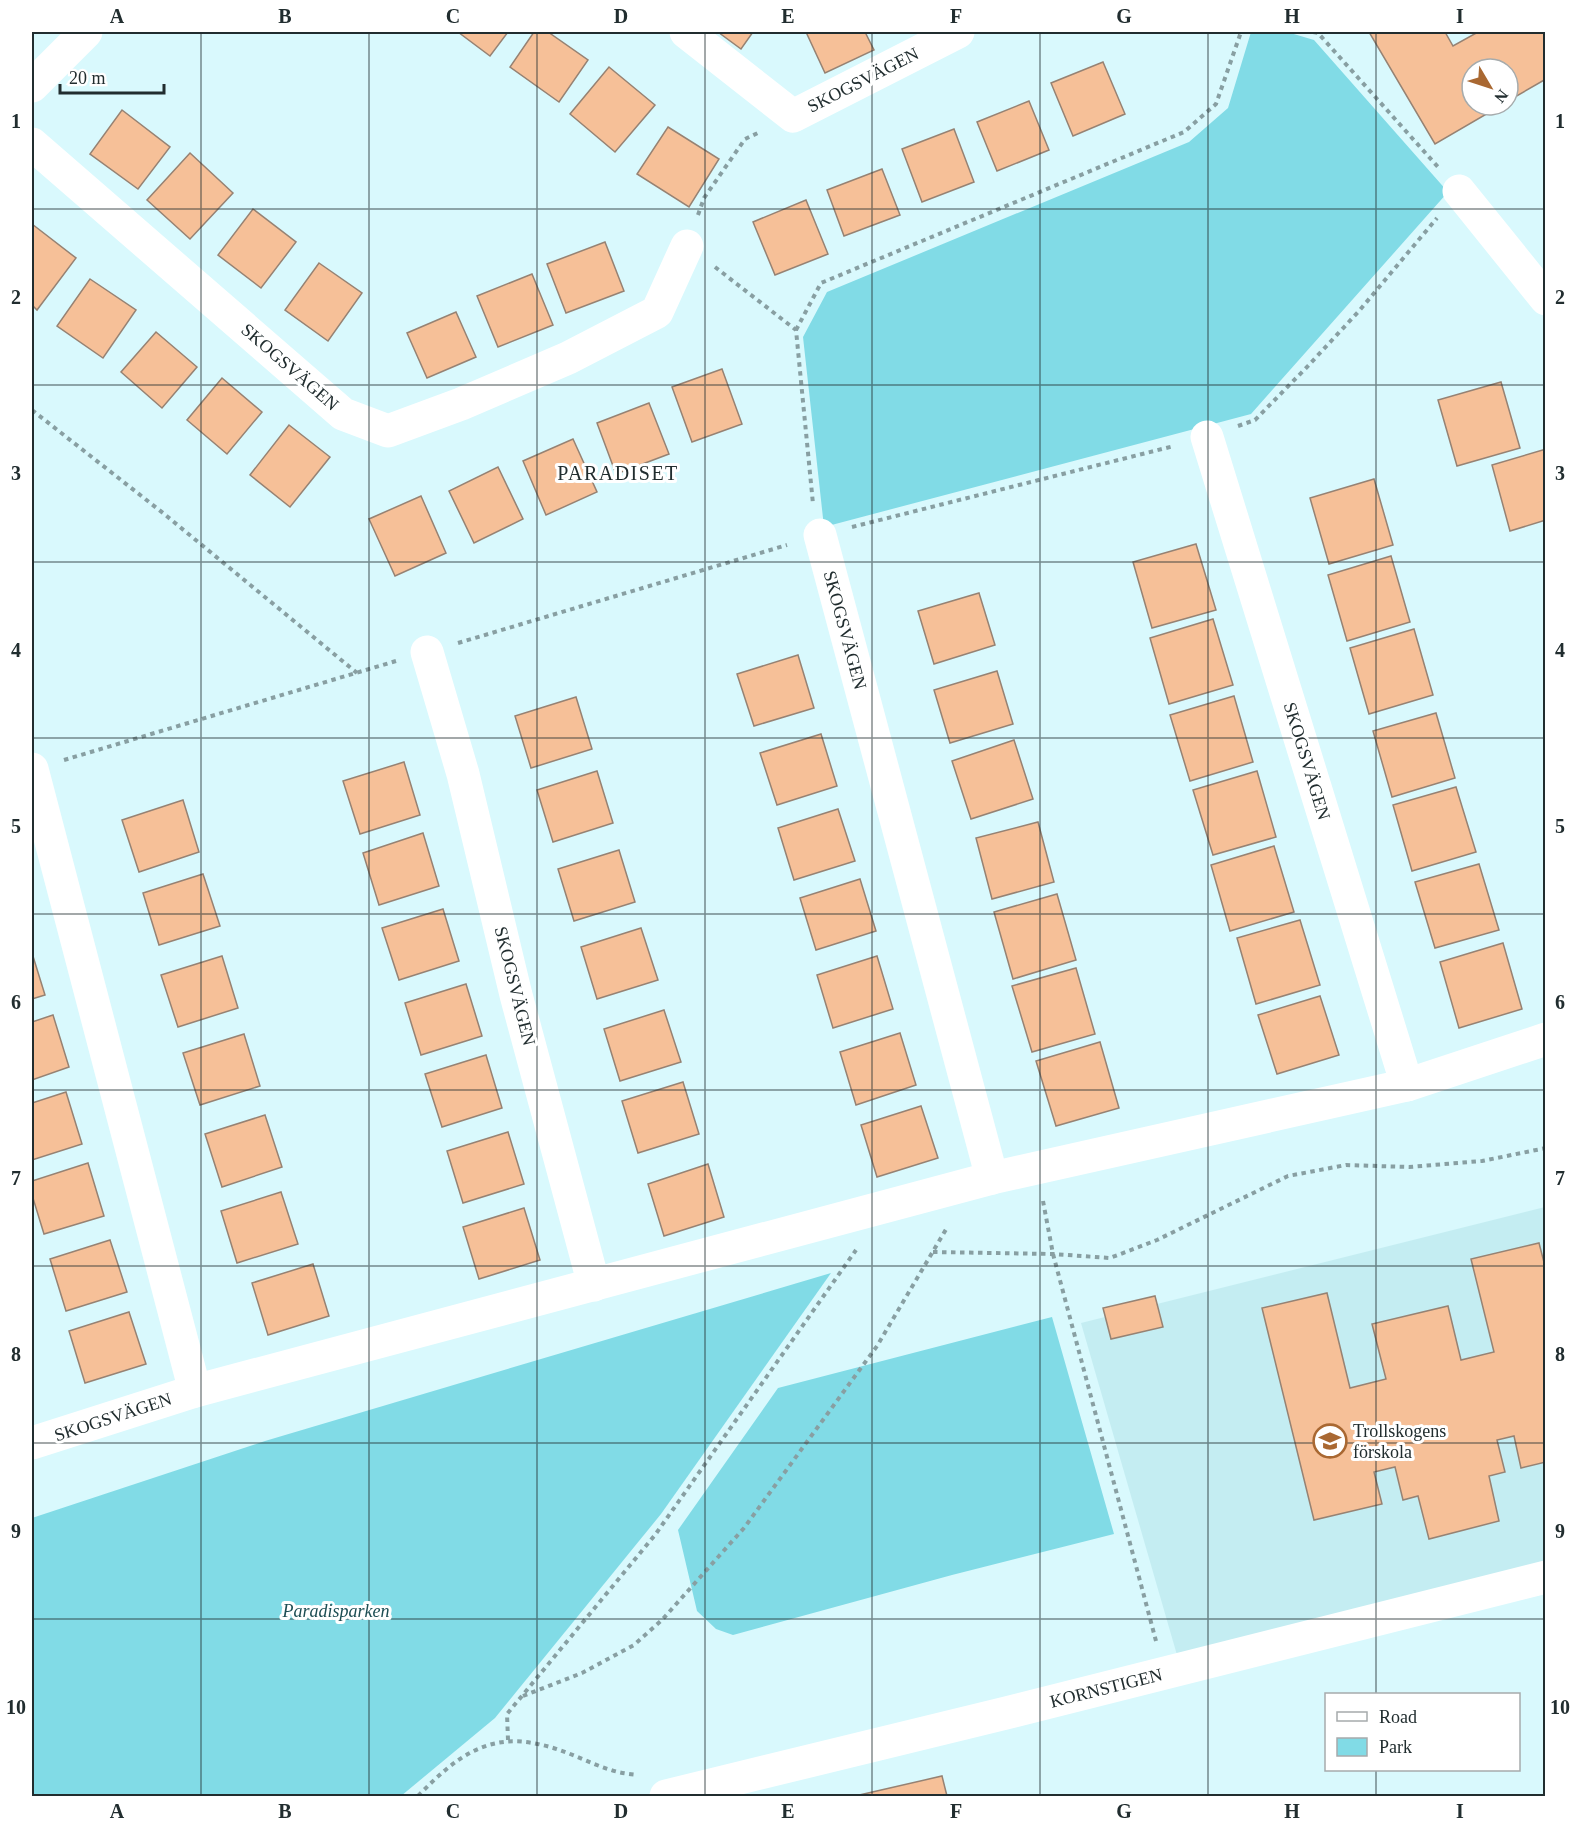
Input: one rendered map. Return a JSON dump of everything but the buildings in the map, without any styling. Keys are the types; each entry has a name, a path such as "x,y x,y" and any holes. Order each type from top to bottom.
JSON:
{"street":[{"path":"32,86 86,32"},
{"name":"SKOGSVÄGEN","path":"686,32 793,116 958,32"},
{"name":"SKOGSVÄGEN","path":"32,144 343,414 388,431 460,404 568,358 657,312 687,246"},
{"path":"1459,191 1545,299"},
{"name":"SKOGSVÄGEN","path":"1207,437 1407,1085"},
{"name":"SKOGSVÄGEN","path":"820,535 982,1181"},
{"name":"SKOGSVÄGEN","path":"427,652 463,774 516,995 594,1285"},
{"name":"SKOGSVÄGEN","path":"32,769 195,1391"},
{"name":"SKOGSVÄGEN","path":"32,1443 195,1391 982,1181 1407,1085 1545,1039"},
{"name":"KORNSTIGEN","path":"666,1797 1545,1577"}],"path":[{"path":"820,535 813,508 796,330 822,284 1184,132 1216,104 1241,32"},
{"path":"32,769 820,535 1207,437 1255,420 1359,311 1459,191 1318,33 1313,32"},
{"path":"793,116 745,139 704,198 687,246 796,330"},
{"path":"32,410 163,513 357,673"},
{"path":"932,1252 1053,1254 1110,1258 1156,1240 1288,1176 1346,1165 1409,1167 1482,1161 1545,1148"},
{"path":"1037,1168 1053,1254 1157,1644"},
{"path":"523,1696 582,1673 634,1645 662,1620 744,1528 877,1346 932,1252 982,1181"},
{"path":"508,1740 507,1714 655,1536 860,1245 863,1212"}],"shaded area":[{"name":"Trollskogens förskola","path":"1545,1207 1545,1569 1177,1655 1081,1323"}],"green space":[{"path":"1251,32 1287,32 1314,40 1448,192 1251,414 824,527 803,337 827,292 1189,142 1228,108"},
{"name":"Paradisparken","path":"831,1273 661,1514 495,1718 401,1796 32,1796 32,1518 265,1441"},
{"path":"1052,1317 1114,1534 952,1575 733,1635 716,1629 697,1611 678,1530 778,1388"}],"place":[{"name":"Trollskogens förskola","path":"1330,1441"}],"district":[{"name":"PARADISET","path":"618,473"}]}
